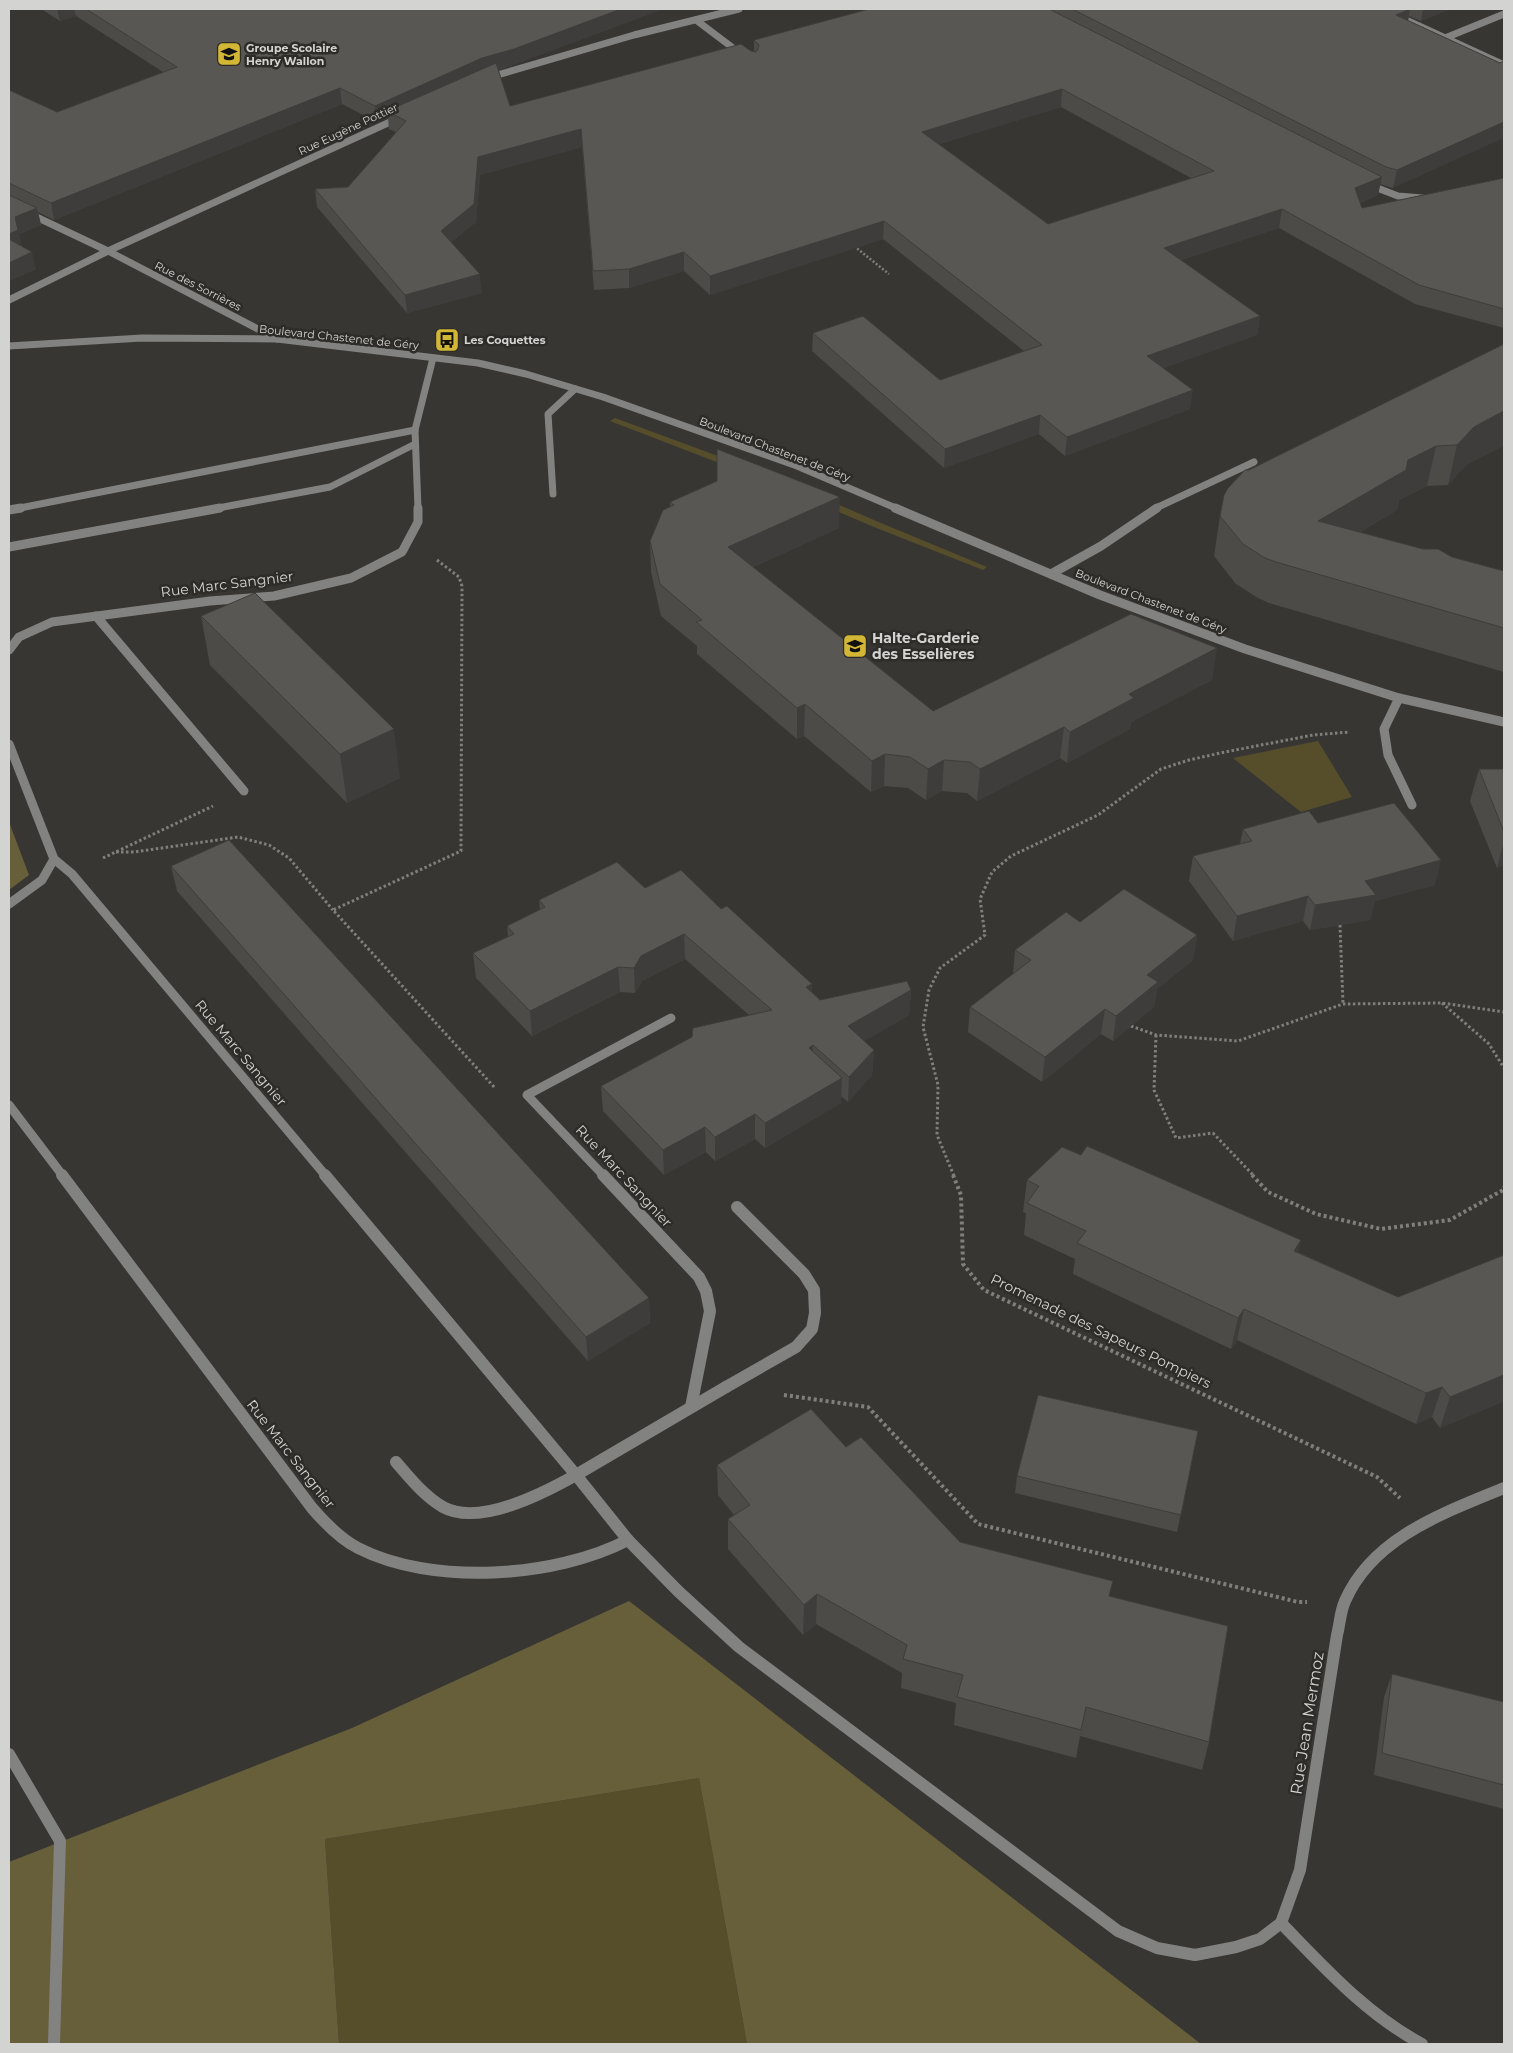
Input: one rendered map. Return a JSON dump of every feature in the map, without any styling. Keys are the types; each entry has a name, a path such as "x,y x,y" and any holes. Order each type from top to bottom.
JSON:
{"street":[{"path":"476,83 558,57 739,9"},
{"path":"1382,9 1504,65"},
{"path":"1445,38 1504,14"},
{"path":"696,20 746,58"},
{"name":"Rue Eugène Pottier","path":"9,300 108,251 404,116"},
{"path":"1362,182 1398,196 1431,198"},
{"name":"Rue des Sorrières","path":"9,204 108,251 277,339"},
{"name":"Boulevard Chastenet de Géry","path":"9,346 142,338 277,339 478,363 526,374 575,388 797,466 1100,595 1245,649 1399,698 1504,722"},
{"name":"Rue Marc Sangnier","path":"9,650 19,637 52,622 210,600 274,596 351,578 402,552 418,522 415,430 433,358"},
{"path":"553,494 548,414 575,388"},
{"path":"9,510 415,430"},
{"path":"9,547 330,487 416,444"},
{"path":"1051,574 1100,546 1154,509 1254,462"},
{"path":"96,616 244,791"},
{"path":"1399,698 1384,729 1388,755 1412,805"},
{"name":"Rue Marc Sangnier","path":"9,744 54,859 72,874 576,1475 628,1540 603,1553 523,1570 483,1574 440,1573 397,1563 365,1550 331,1529 312,1508 9,1105"},
{"path":"9,904 39,884 51,871 54,859"},
{"path":"527,1094 671,1018"},
{"name":"Rue Marc Sangnier","path":"527,1094 699,1277 706,1291 710,1311 691,1407"},
{"path":"396,1462 418,1486 444,1508 465,1512 498,1510 533,1498 576,1475 796,1347 812,1329 815,1313 814,1290 804,1274 737,1207"},
{"name":"Rue Jean Mermoz","path":"1281,1923 1300,1870 1336,1644 1345,1602 1359,1576 1391,1542 1426,1522 1504,1488"},
{"path":"628,1540 739,1647 1118,1931 1157,1948 1195,1954 1236,1947 1260,1940 1281,1923 1333,1976 1371,2011 1405,2036 1422,2044"},
{"path":"9,1754 60,1841 54,2044"}],"path":[{"path":"850,243 889,274"},
{"path":"333,910 460,850 462,586 459,577"},
{"name":"Promenade des Sapeurs Pompiers","path":"1384,729 1313,735 1216,754 1161,769 1098,815 1011,856 992,872 980,899 985,935 940,968 929,990 923,1026 938,1085 937,1135 961,1195 964,1264 984,1290 1377,1477 1426,1522"},
{"path":"72,874 244,791"},
{"path":"116,852 134,852 238,837 269,845 289,858 333,910 509,1104 527,1094"},
{"path":"1340,925 1343,1004"},
{"path":"1442,1003 1489,1044 1504,1068"},
{"path":"1131,1026 1156,1035 1238,1041 1343,1004 1442,1003 1504,1012"},
{"path":"1156,1035 1154,1090 1176,1138 1213,1133 1268,1192 1316,1214 1381,1229 1450,1220 1503,1190 1504,1187"},
{"path":"726,1387 868,1407 978,1524 1298,1602 1345,1602"}],"shaded area":[{"path":"615,418 772,476 987,567 983,570 874,527 766,481 610,421"},
{"path":"1318,741 1352,797 1301,812 1233,758"},
{"path":"9,822 29,875 9,890"},
{"path":"629,1601 1201,2044 747,2044 699,1778 325,1839 339,2044 9,2044 9,1862 352,1728"},
{"path":"699,1778 747,2044 339,2044 325,1839"}],"building":[{"path":"86,9 621,9 514,49 482,58 375,106 340,88 51,203 9,183 9,90 57,112 177,67"},
{"path":"869,9 1049,9 1382,177 1355,188 1362,208 1504,178 1504,309 1419,285 1282,209 1164,248 1260,316 1147,356 1193,390 1067,437 1040,415 945,449 813,333 863,316 940,380 1042,345 884,221 710,276 684,252 629,269 593,271 581,129 478,157 474,204 441,231 480,274 405,295 315,189 348,187 406,121 387,111 496,63 510,106 741,44 756,52 759,45 754,40","holes":["1062,89 1214,171 1048,224 922,132"]},
{"path":"1072,9 1410,9 1396,15 1500,63 1504,61 1504,122 1397,170 1386,167"},
{"path":"9,195 37,208 15,217 18,230 9,234"},
{"path":"9,239 32,252 9,263"},
{"path":"1504,344 1504,411 1474,427 1457,445 1436,446 1408,460 1406,470 1318,521 1423,549 1438,549 1452,557 1504,571 1504,628 1265,558 1243,544 1220,516 1224,495 1245,470 1249,470"},
{"path":"717,449 840,497 728,547 933,711 1131,614 1217,648 1129,694 1134,698 1070,732 1064,727 980,769 970,762 944,760 928,769 910,757 885,754 872,761 805,704 797,708 696,622 702,620 660,584 650,541 663,510 674,505 670,502 717,481"},
{"path":"255,593 394,729 340,754 201,616"},
{"path":"1479,769 1504,769 1504,832"},
{"path":"1394,803 1441,860 1365,881 1376,895 1315,905 1308,896 1237,916 1193,856 1252,841 1243,829 1309,811 1318,823"},
{"path":"229,840 649,1298 586,1337 171,866"},
{"path":"617,862 645,888 681,870 721,909 727,906 812,984 806,987 820,1000 907,981 911,990 848,1026 874,1050 849,1077 813,1045 809,1048 842,1078 765,1123 755,1114 715,1137 705,1127 663,1150 601,1086 692,1037 693,1028 772,1010 684,934 641,956 634,968 618,967 530,1011 473,953 514,934 507,926 545,907 539,900"},
{"path":"1124,889 1197,935 1147,975 1158,982 1116,1016 1105,1009 1045,1057 970,1007 1031,960 1015,950 1066,912 1080,922"},
{"path":"1087,1146 1301,1240 1294,1251 1398,1297 1504,1255 1504,1375 1450,1397 1442,1387 1426,1393 1244,1309 1238,1318 1077,1243 1086,1231 1027,1203 1039,1186 1027,1180 1062,1147 1081,1155"},
{"path":"1038,1395 1198,1431 1181,1515 1017,1476"},
{"path":"811,1409 846,1447 861,1437 960,1542 1113,1581 1109,1596 1228,1626 1209,1742 1086,1707 1081,1730 957,1697 963,1675 903,1659 907,1645 817,1594 804,1605 728,1519 750,1505 717,1465"},
{"path":"1392,1674 1504,1702 1504,1785 1382,1753"}],"place":[{"name":"Groupe Scolaire Henry Wallon","path":"229,54"},
{"name":"Les Coquettes","path":"447,340"},
{"name":"Halte-Garderie des Esselières","path":"855,646"}]}
